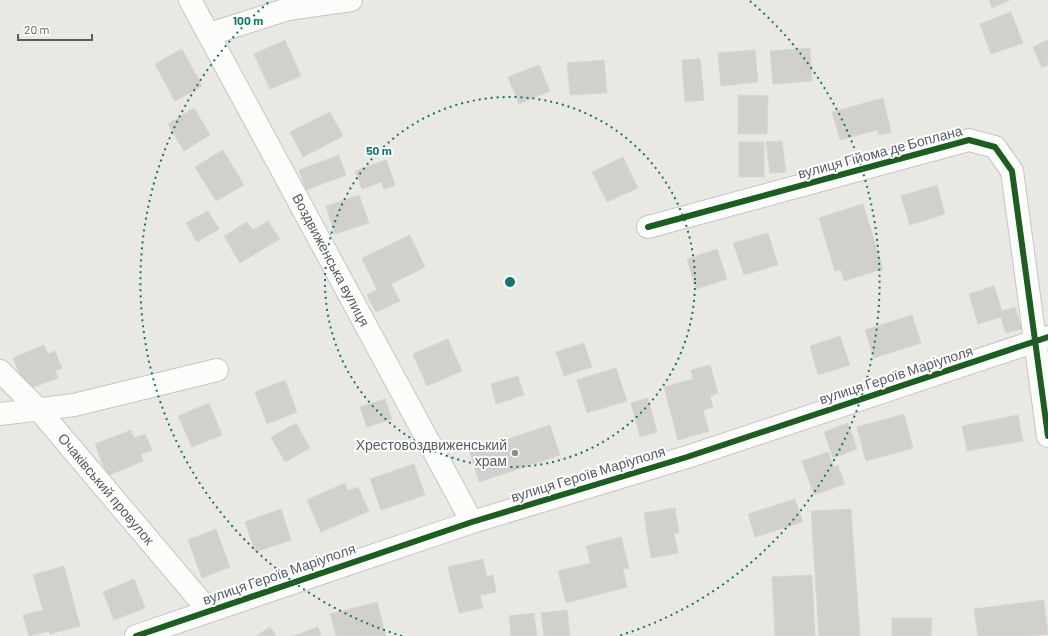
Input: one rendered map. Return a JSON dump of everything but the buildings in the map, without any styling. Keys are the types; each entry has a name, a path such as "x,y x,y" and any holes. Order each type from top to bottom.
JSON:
{"street":[{"name":"Воздвиженська вулиця","path":"190,0 210,34 472,522"},
{"path":"210,34 288,9 351,0"},
{"name":"вулиця Гійома де Боплана","path":"648,227 969,140 995,148 1012,171 1042,339 1048,436"},
{"name":"вулиця Героїв Маріуполя","path":"136,636 208,610 472,522 687,457 1042,339"},
{"path":"0,414 39,410 102,399 218,370"},
{"name":"Очаківський провулок","path":"0,371 39,410 208,610"}],"cycle path":[{"path":"648,227 969,140 995,147 1012,171 1048,436"},
{"path":"136,636 472,522 687,457 1048,337"}],"place":[{"name":"Хрестовоздвиженський храм","path":"515,453"}]}
